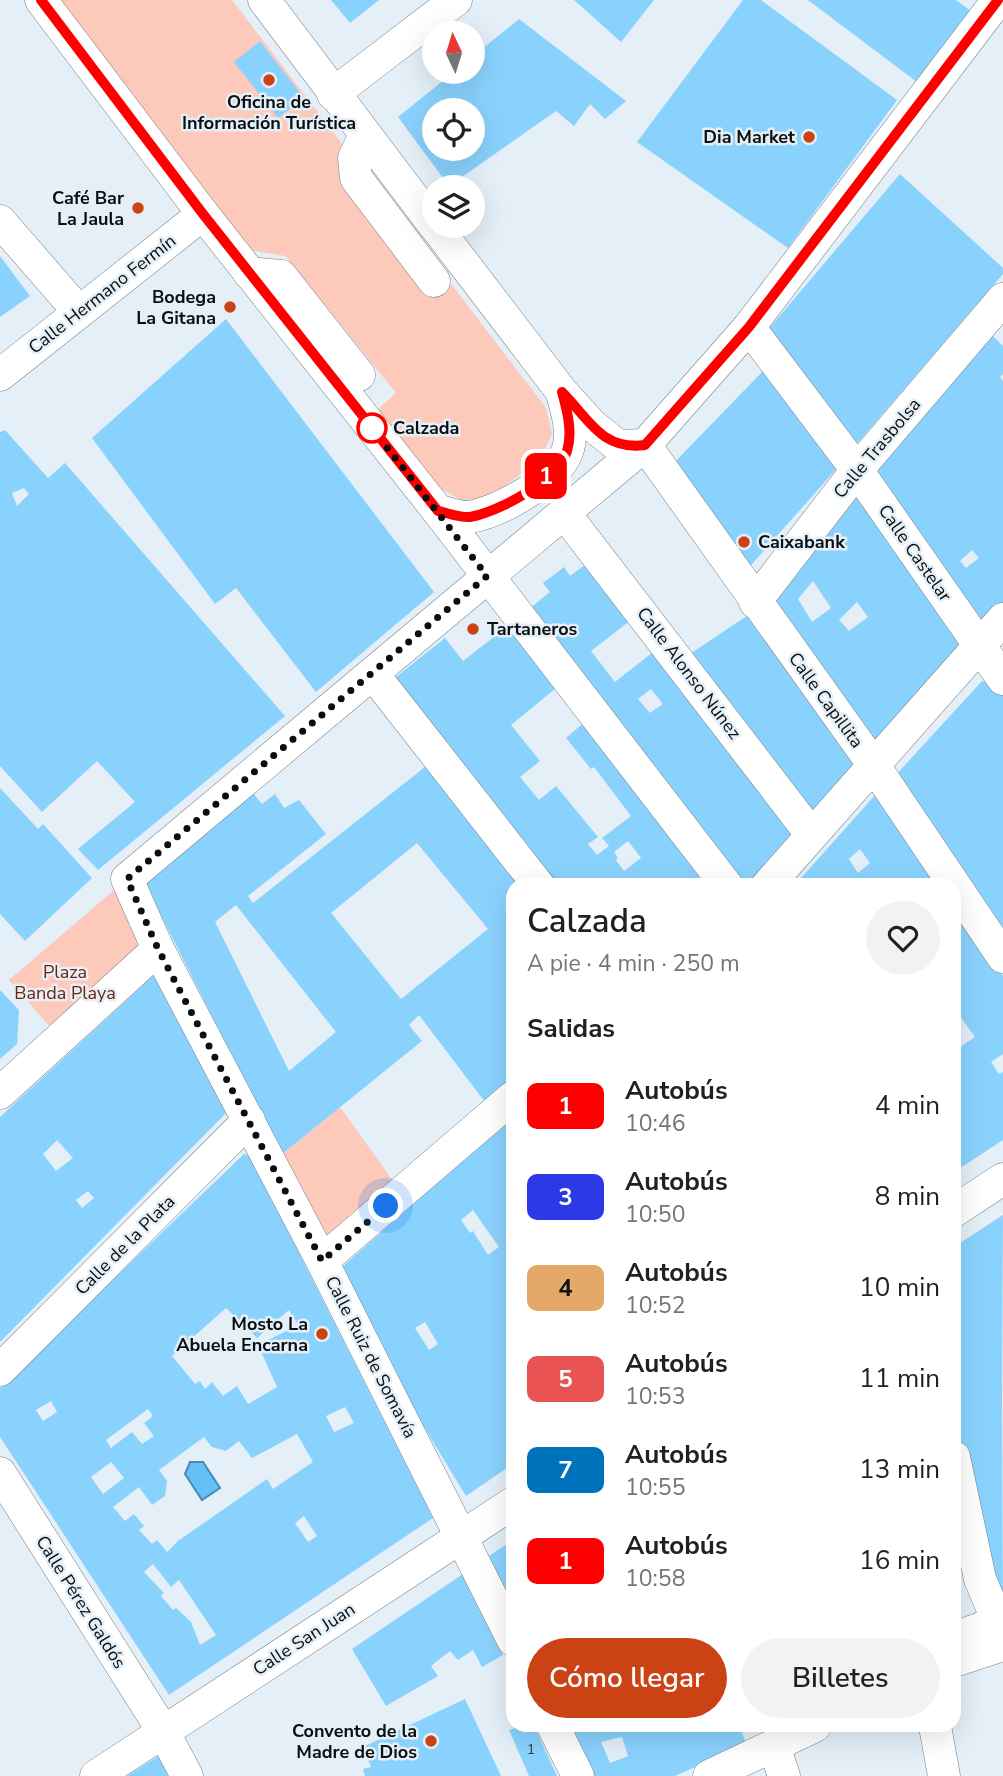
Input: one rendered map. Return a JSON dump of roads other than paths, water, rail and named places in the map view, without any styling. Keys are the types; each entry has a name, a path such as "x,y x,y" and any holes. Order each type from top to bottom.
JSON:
{"street":[{"path":"41,0 203,214 438,511 721,878"},
{"path":"264,0 422,209"},
{"path":"333,94 456,0"},
{"path":"533,878 373,674 645,445 749,327 998,5"},
{"path":"365,135 354,158 356,177 434,281"},
{"name":"Calle Hermano Fermín","path":"0,374 203,214"},
{"path":"0,221 79,312"},
{"path":"444,238 562,392 606,439 618,446 645,445"},
{"path":"249,273 281,276 359,375"},
{"name":"Calle Trasbolsa","path":"755,601 857,470 1003,299"},
{"name":"Calle Castelar","path":"749,327 857,470 1003,679"},
{"path":"438,511 467,518 499,509 555,470 567,452 570,433 562,392"},
{"name":"Calle Capillita","path":"645,445 875,767 950,878"},
{"name":"Calle Alonso Núnez","path":"565,514 811,834"},
{"path":"774,878 1003,620"},
{"name":"Calle Ruiz de Somavía","path":"373,674 127,879 158,949 322,1261 506,1625"},
{"name":"Calle Capillita","path":"961,895 1003,957"},
{"path":"0,1093 158,949"},
{"path":"322,1261 506,1103"},
{"name":"Calle de la Plata","path":"0,1370 249,1120"},
{"path":"961,1207 1003,1179"},
{"name":"Calle Pérez Galdós","path":"0,1472 163,1731 187,1776"},
{"path":"961,1490 980,1578 998,1622 961,1635"},
{"name":"Calle San Juan","path":"96,1776 506,1508"},
{"path":"961,1659 1003,1645"},
{"path":"557,1732 578,1776"},
{"path":"709,1776 803,1732"},
{"path":"936,1732 944,1776"},
{"path":"774,1746 783,1776"}],"water":[{"path":"190,1462 203,1462 220,1488 202,1500 185,1474"}],"place":[{"name":"Oficina de Información Turística","path":"269,80"},
{"name":"Dia Market","path":"809,137"},
{"name":"Café Bar La Jaula","path":"138,208"},
{"name":"Bodega La Gitana","path":"230,307"},
{"name":"Calzada","path":"372,428"},
{"name":"Caixabank","path":"744,542"},
{"name":"Tartaneros","path":"473,629"},
{"name":"Mosto La Abuela Encarna","path":"322,1334"},
{"name":"Convento de la Madre de Dios","path":"431,1741"}],"park label":[{"name":"Plaza Banda Playa","path":"65,982"}]}
